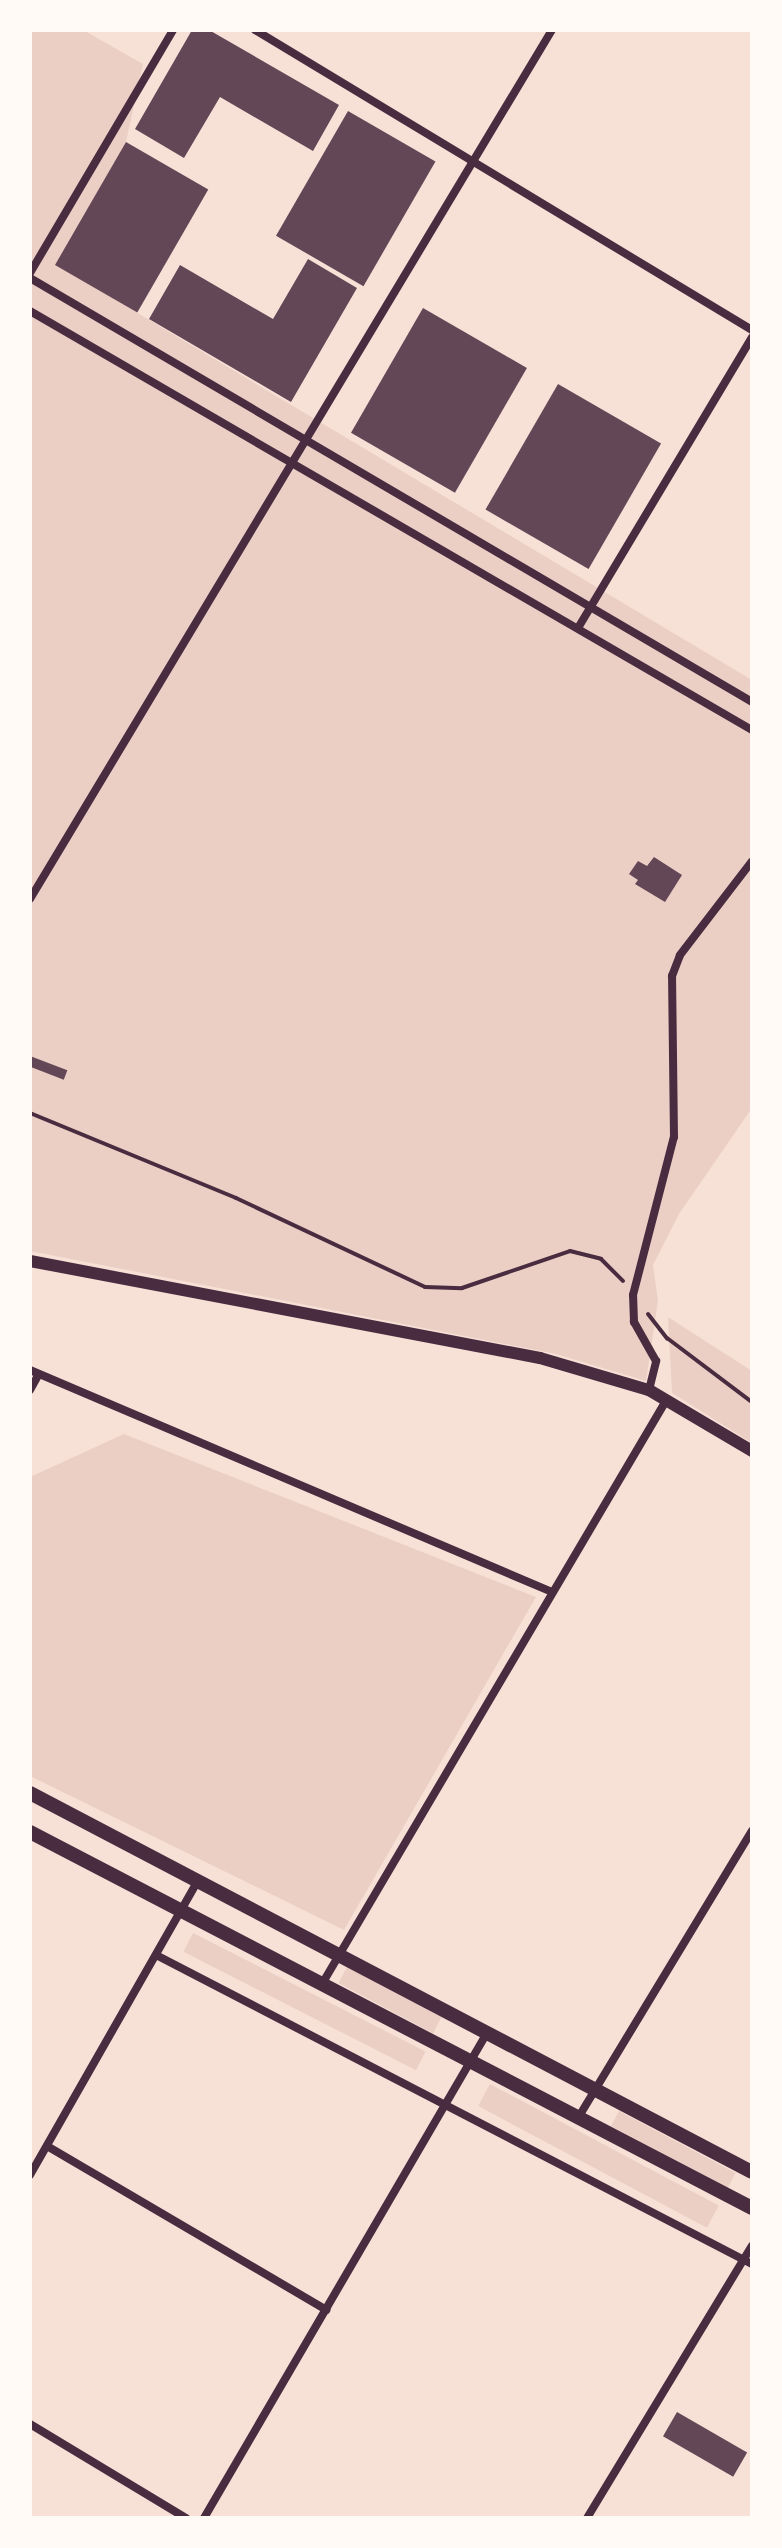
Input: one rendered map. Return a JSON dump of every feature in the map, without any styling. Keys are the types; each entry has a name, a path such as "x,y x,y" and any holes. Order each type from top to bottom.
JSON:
{"main road":[{"path":"30,1793 752,2172"},
{"path":"30,1832 752,2208"}],"street":[{"path":"173,30 30,276 752,702"},
{"path":"255,30 752,330"},
{"path":"30,899 552,30"},
{"path":"30,311 290,465 752,730"},
{"path":"578,628 752,337"},
{"path":"649,1390 656,1361 634,1322 633,1295 674,1137 672,976 680,955 752,861"},
{"path":"30,1261 540,1358 649,1390 752,1451"},
{"path":"30,1370 552,1592"},
{"path":"30,1390 39,1374"},
{"path":"322,1984 667,1399"},
{"path":"578,2118 752,1831"},
{"path":"30,2175 158,1956 198,1881"},
{"path":"158,1956 748,2262"},
{"path":"204,2518 448,2105 487,2033"},
{"path":"47,2146 326,2310"},
{"path":"587,2518 748,2262 752,2246"},
{"path":"30,2424 186,2518"}],"path":[{"path":"30,1113 236,1198 425,1287 462,1288 570,1251 601,1259 667,1338 752,1402"}],"shaded area":[{"path":"30,30 83,30 143,64 126,142 57,265 752,680 752,1108 679,1214 653,1265 658,1301 646,1381 556,1354 30,1251"},
{"path":"668,1317 752,1371 752,1443 672,1393"},
{"path":"124,1434 536,1597 344,1930 30,1776 30,1477"},
{"path":"193,1933 426,2051 416,2070 183,1952"},
{"path":"347,1967 441,2017 433,2033 339,1983"},
{"path":"490,2084 719,2206 707,2228 478,2106"},
{"path":"619,2111 736,2173 728,2188 611,2126"}],"building":[{"path":"192,30 209,30 339,105 313,151 220,97 184,158 135,129"},
{"path":"348,111 435,161 363,286 276,236"},
{"path":"126,142 208,189 137,312 55,265"},
{"path":"308,259 357,288 291,402 149,319 180,265 273,319"},
{"path":"423,308 527,368 455,493 351,433"},
{"path":"558,384 661,444 589,569 486,510"},
{"path":"654,857 682,875 665,902 635,884 638,880 629,874 638,861 647,866"},
{"path":"30,1056 67,1070 64,1080 30,1067"},
{"path":"677,2412 747,2452 733,2477 663,2436"}]}
